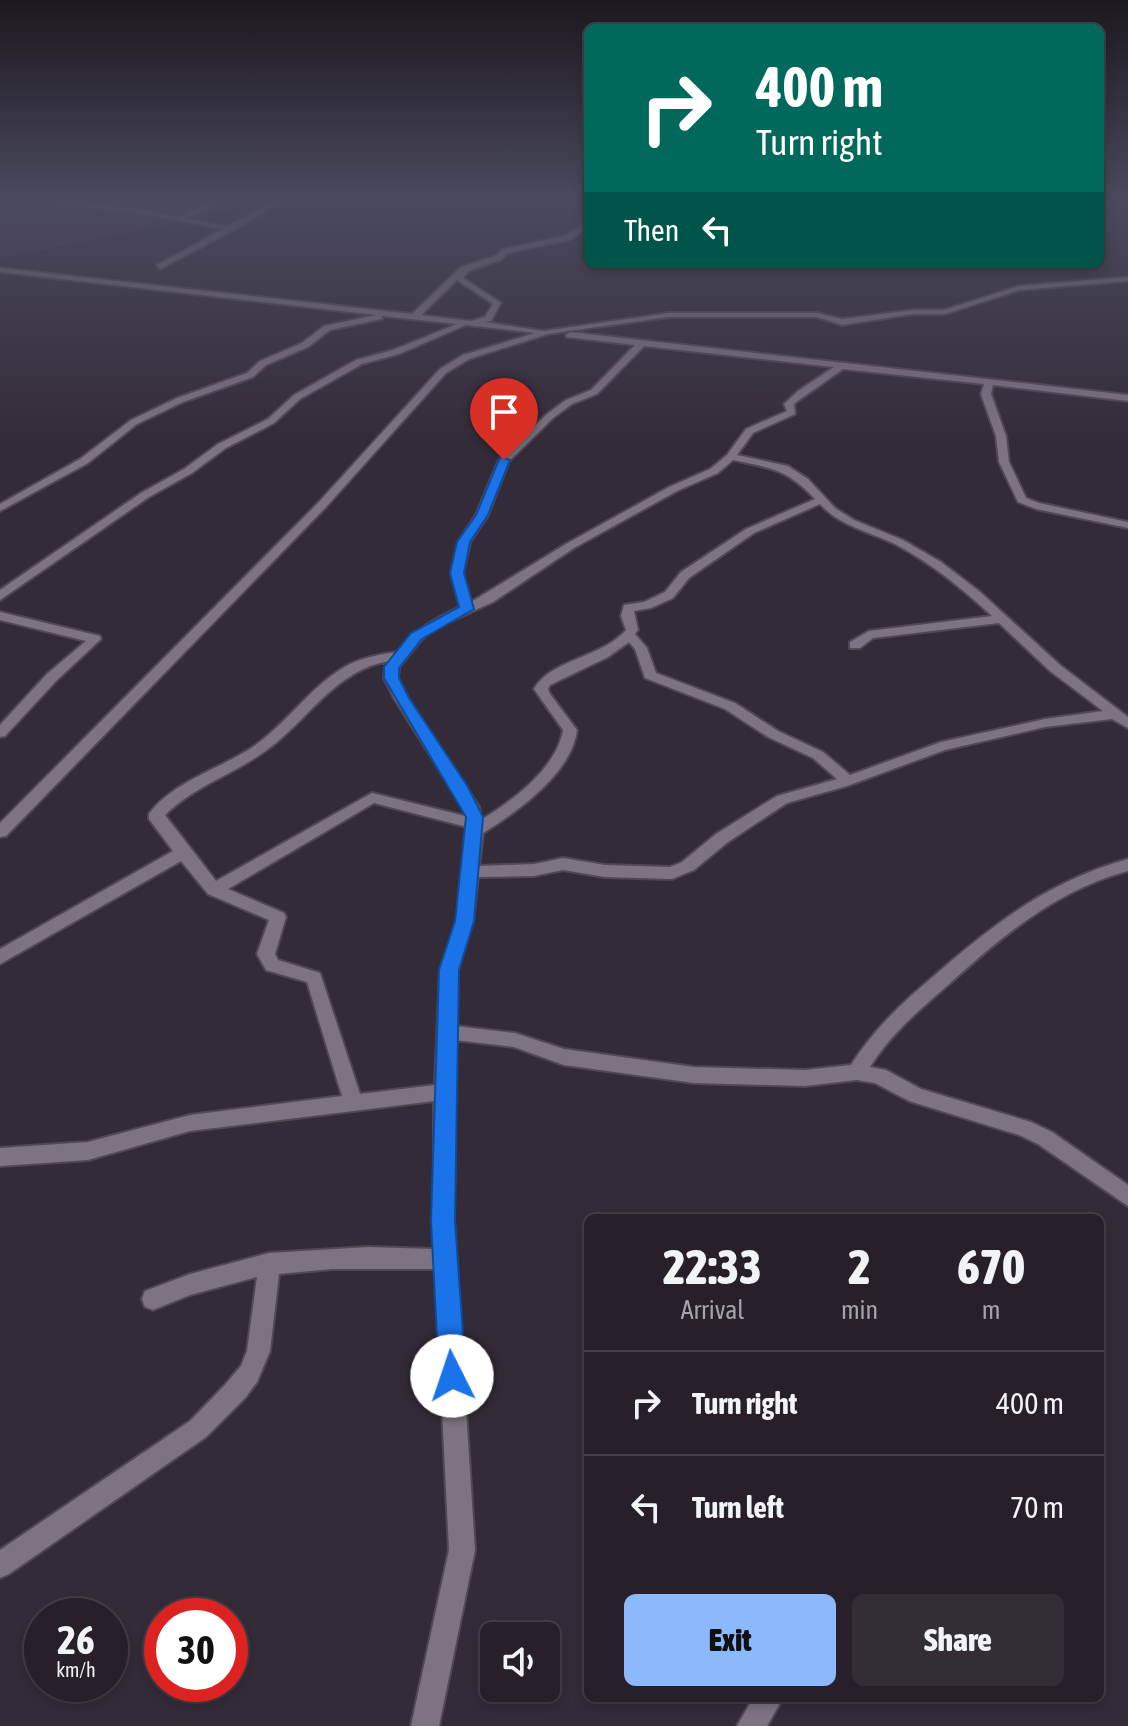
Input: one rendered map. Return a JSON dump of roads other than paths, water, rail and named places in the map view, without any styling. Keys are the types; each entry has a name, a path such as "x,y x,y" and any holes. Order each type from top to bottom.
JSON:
{"street":[{"path":"93,281 1128,398"},
{"path":"414,317 452,281"},
{"path":"0,596 145,495 188,471 222,446 271,421 297,397 359,362 488,319 497,303 462,281"},
{"path":"0,832 322,505 443,371 466,357 547,332 669,315 817,315 842,322 913,312 945,312 1019,288 1109,281"},
{"path":"0,508 84,461 134,422 189,396 250,375 263,363 305,345 327,328 389,314"},
{"path":"467,609 457,573 464,542 482,515 504,460 550,416 569,402 594,392 642,343"},
{"path":"420,1721 462,1550 445,1259 444,1092 449,970 465,921 475,827 471,807 391,678 392,667 417,636 516,582 570,546 673,489 714,471 731,457 749,431 792,412 789,404 796,396 827,379 843,364"},
{"path":"989,381 986,394 1001,436 1004,462 1022,500 1036,506 1128,525"},
{"path":"731,457 784,468 804,481 821,500 850,522 899,542 937,564 1061,674 1128,724"},
{"path":"214,890 372,798 475,827 527,798 544,780 566,746 570,730 544,695 541,689 545,682 614,647 629,635 632,630 627,616 628,608 669,595 677,581 750,531 821,500"},
{"path":"0,616 95,639 52,677 0,733"},
{"path":"855,645 869,635 1002,619"},
{"path":"629,635 641,648 650,675 730,706 773,734 818,755 846,779"},
{"path":"353,1102 314,978 272,965 268,960 266,954 278,917 214,890 157,819 163,808 265,744 347,670 377,657 401,655"},
{"path":"471,872 534,870 563,864 605,871 672,873 688,866 768,806 918,753 976,737 1045,723 1115,714"},
{"path":"0,957 183,853"},
{"path":"857,1072 872,1046 896,1019 1023,912 1099,871 1128,865"},
{"path":"448,1032 515,1040 564,1057 598,1063 694,1075 805,1078 857,1072 879,1076 916,1095 1024,1128 1045,1138 1128,1197"},
{"path":"0,1157 88,1151 190,1123 444,1092"},
{"path":"153,1299 198,1280 269,1263 369,1256 445,1259"},
{"path":"0,1565 198,1429 223,1404 251,1371 266,1308 269,1263"},
{"path":"751,1726 766,1702"}]}
